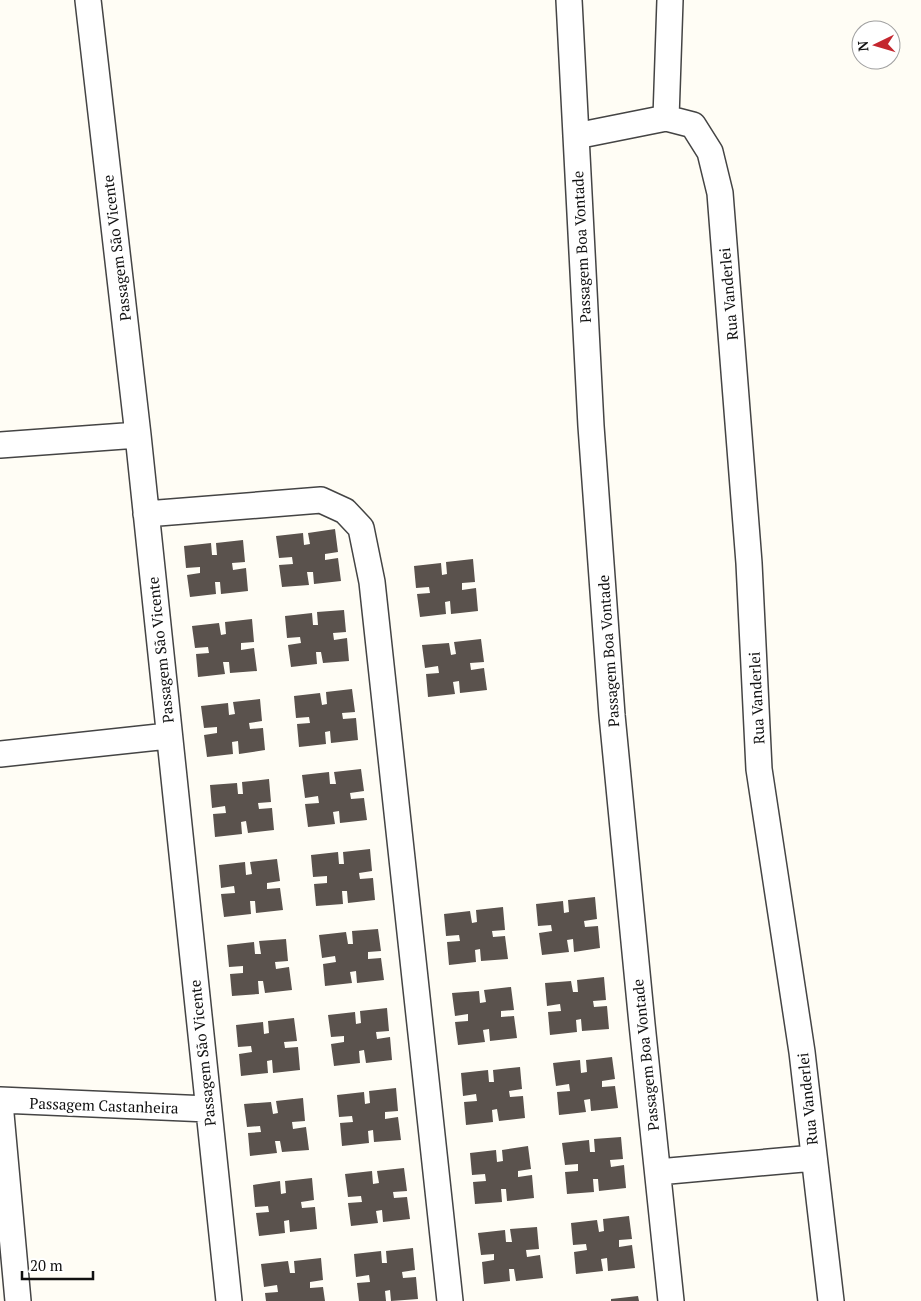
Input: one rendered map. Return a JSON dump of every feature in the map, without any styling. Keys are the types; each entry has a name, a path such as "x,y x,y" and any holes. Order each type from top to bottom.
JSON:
{"street":[{"name":"Passagem São Vicente","path":"88,0 138,435 168,736 229,1301"},
{"name":"Passagem Boa Vontade","path":"569,0 590,426 612,715 671,1301"},
{"path":"666,118 670,0"},
{"name":"Rua Vanderlei","path":"576,136 666,118 693,125 710,152 720,193 749,563 759,769 802,1052 831,1301"},
{"path":"0,446 138,435"},
{"path":"146,514 321,500 345,511 361,528 372,582 450,1301"},
{"path":"0,754 168,736"},
{"path":"0,1102 18,1301"},
{"name":"Passagem Castanheira","path":"0,1102 208,1109"},
{"path":"658,1172 814,1158"}],"building":[{"path":"335,529 338,552 325,554 325,560 338,558 341,581 314,584 313,572 307,572 309,585 282,587 279,565 293,564 292,557 279,558 276,536 303,533 304,545 310,544 308,533"},
{"path":"243,540 245,562 232,563 233,570 246,568 248,591 221,594 220,582 215,582 216,594 190,597 187,575 200,573 200,567 186,568 184,546 211,543 212,555 217,555 216,543"},
{"path":"473,559 475,582 462,583 462,590 476,588 478,611 451,614 450,601 445,602 446,614 420,617 417,594 430,593 429,587 416,588 414,566 441,563 442,575 447,574 446,562"},
{"path":"344,610 346,632 333,633 334,640 347,638 349,661 323,663 321,652 316,652 317,664 291,667 288,645 301,643 300,637 287,638 285,616 312,613 313,625 318,625 317,612"},
{"path":"252,619 254,642 241,643 241,650 254,648 257,671 230,673 229,662 223,662 225,674 198,677 196,654 209,653 208,647 195,648 192,626 219,623 221,635 226,634 225,622"},
{"path":"481,639 484,662 470,663 471,670 484,668 487,690 460,693 459,681 453,682 455,694 428,697 426,674 439,673 438,666 425,668 422,645 449,643 451,655 456,654 454,642"},
{"path":"352,689 355,712 342,713 343,719 356,718 358,740 331,743 330,731 325,732 326,744 299,747 297,724 310,723 309,717 296,718 294,696 320,693 322,705 327,704 326,692"},
{"path":"260,699 262,721 249,723 250,729 263,728 265,750 239,754 238,741 232,742 233,754 207,757 204,735 217,733 217,727 204,728 201,706 228,703 229,715 235,714 233,702"},
{"path":"361,769 364,791 350,793 351,799 364,798 367,820 340,823 339,811 333,812 335,824 308,827 305,804 319,803 318,796 305,798 302,775 329,772 330,784 336,784 334,772"},
{"path":"269,779 271,802 258,803 259,809 272,808 274,830 248,833 246,821 241,822 242,834 215,837 213,814 226,813 225,806 212,808 210,785 237,783 238,794 243,794 242,782"},
{"path":"370,849 372,871 359,873 360,879 373,878 375,900 348,903 347,891 342,891 343,904 316,906 314,884 327,883 327,876 313,877 311,855 338,852 339,864 344,864 343,852"},
{"path":"277,859 280,881 267,883 267,889 280,888 283,910 256,913 255,901 250,901 251,914 224,917 221,894 235,893 234,886 221,888 219,865 245,862 246,875 252,874 250,862"},
{"path":"595,897 597,919 584,921 585,927 598,926 600,948 574,952 573,939 567,940 569,952 542,955 539,933 552,931 551,925 538,926 536,904 563,901 564,913 569,912 568,900"},
{"path":"503,907 505,930 492,931 493,937 505,936 508,959 481,961 480,949 475,950 476,962 449,965 447,942 460,941 459,935 446,936 444,914 470,911 472,923 477,922 476,910"},
{"path":"378,929 381,951 368,952 368,959 381,958 384,980 357,983 356,971 350,972 352,983 325,986 323,964 336,962 335,956 322,958 319,935 346,932 348,944 353,944 352,931"},
{"path":"286,939 288,961 275,962 276,969 289,967 292,990 265,993 263,981 258,981 259,994 232,996 230,974 243,973 243,966 229,967 227,945 254,942 255,954 261,954 259,941"},
{"path":"604,977 606,1000 593,1001 594,1007 607,1006 609,1029 582,1031 581,1019 576,1020 577,1032 550,1035 548,1012 561,1011 560,1004 547,1006 545,983 571,981 573,992 578,992 577,980"},
{"path":"511,987 514,1010 501,1011 501,1017 514,1016 517,1038 490,1041 489,1029 483,1030 485,1042 458,1045 455,1022 468,1021 468,1014 455,1016 452,993 479,991 480,1003 486,1002 484,990"},
{"path":"387,1008 389,1031 376,1032 377,1039 390,1037 392,1060 366,1063 364,1050 359,1051 360,1063 334,1066 331,1044 344,1042 344,1036 331,1037 328,1015 355,1012 356,1024 361,1023 360,1011"},
{"path":"294,1018 297,1041 284,1042 285,1048 298,1047 300,1070 273,1073 272,1060 267,1061 268,1073 241,1076 239,1054 252,1052 251,1046 238,1047 236,1025 263,1022 264,1034 269,1033 268,1021"},
{"path":"612,1057 615,1079 602,1081 602,1087 615,1086 618,1108 591,1111 590,1099 584,1100 586,1112 559,1115 557,1092 570,1091 569,1084 556,1086 553,1063 580,1060 581,1073 587,1072 586,1060"},
{"path":"520,1067 522,1089 509,1091 510,1097 523,1096 525,1118 499,1121 497,1109 492,1110 493,1122 466,1125 464,1102 477,1101 476,1094 463,1096 461,1073 488,1070 489,1082 494,1082 493,1070"},
{"path":"396,1088 398,1111 385,1112 385,1119 398,1117 401,1140 374,1142 373,1130 368,1131 369,1143 342,1146 340,1123 353,1122 352,1116 339,1117 337,1095 364,1092 365,1104 370,1103 369,1091"},
{"path":"303,1098 305,1121 292,1122 293,1129 306,1127 309,1150 282,1152 280,1141 275,1141 277,1153 250,1156 248,1133 261,1132 260,1126 247,1127 244,1104 271,1102 273,1114 278,1113 276,1101"},
{"path":"621,1137 623,1159 610,1160 611,1167 624,1165 626,1188 599,1191 598,1179 593,1179 594,1192 567,1194 565,1172 578,1171 578,1164 565,1165 562,1143 589,1140 590,1152 595,1152 594,1139"},
{"path":"528,1146 531,1169 518,1171 518,1177 532,1175 534,1198 507,1201 506,1189 501,1189 502,1202 475,1204 473,1182 486,1181 485,1174 472,1175 470,1153 496,1150 497,1162 503,1161 502,1150"},
{"path":"404,1168 407,1191 393,1192 394,1198 407,1197 410,1219 383,1222 382,1210 376,1211 378,1223 351,1226 348,1203 362,1202 361,1196 348,1197 345,1174 372,1171 373,1184 379,1183 377,1171"},
{"path":"312,1178 314,1200 301,1202 302,1208 315,1207 317,1229 290,1232 289,1220 284,1221 285,1233 259,1236 256,1213 269,1212 268,1206 255,1207 253,1185 280,1181 281,1194 286,1193 285,1181"},
{"path":"629,1216 632,1239 619,1240 619,1247 632,1245 635,1268 608,1271 607,1258 601,1259 603,1271 576,1274 574,1252 587,1250 586,1244 573,1245 571,1223 597,1220 599,1232 604,1231 603,1219"},
{"path":"537,1227 539,1249 526,1250 527,1257 540,1255 543,1278 516,1281 514,1269 509,1269 510,1281 484,1284 482,1262 494,1260 494,1254 481,1255 478,1233 505,1230 506,1242 512,1242 510,1229"},
{"path":"413,1248 415,1270 402,1272 403,1278 416,1277 418,1299 391,1301 390,1290 385,1291 386,1301 359,1301 357,1283 370,1282 369,1275 356,1277 354,1254 381,1251 382,1263 387,1263 386,1251"},
{"path":"321,1258 323,1280 310,1282 310,1288 323,1287 325,1301 266,1301 265,1293 278,1292 277,1285 264,1287 261,1264 288,1261 290,1273 295,1273 294,1261"},
{"path":"638,1296 639,1301 611,1301 611,1299"}]}
